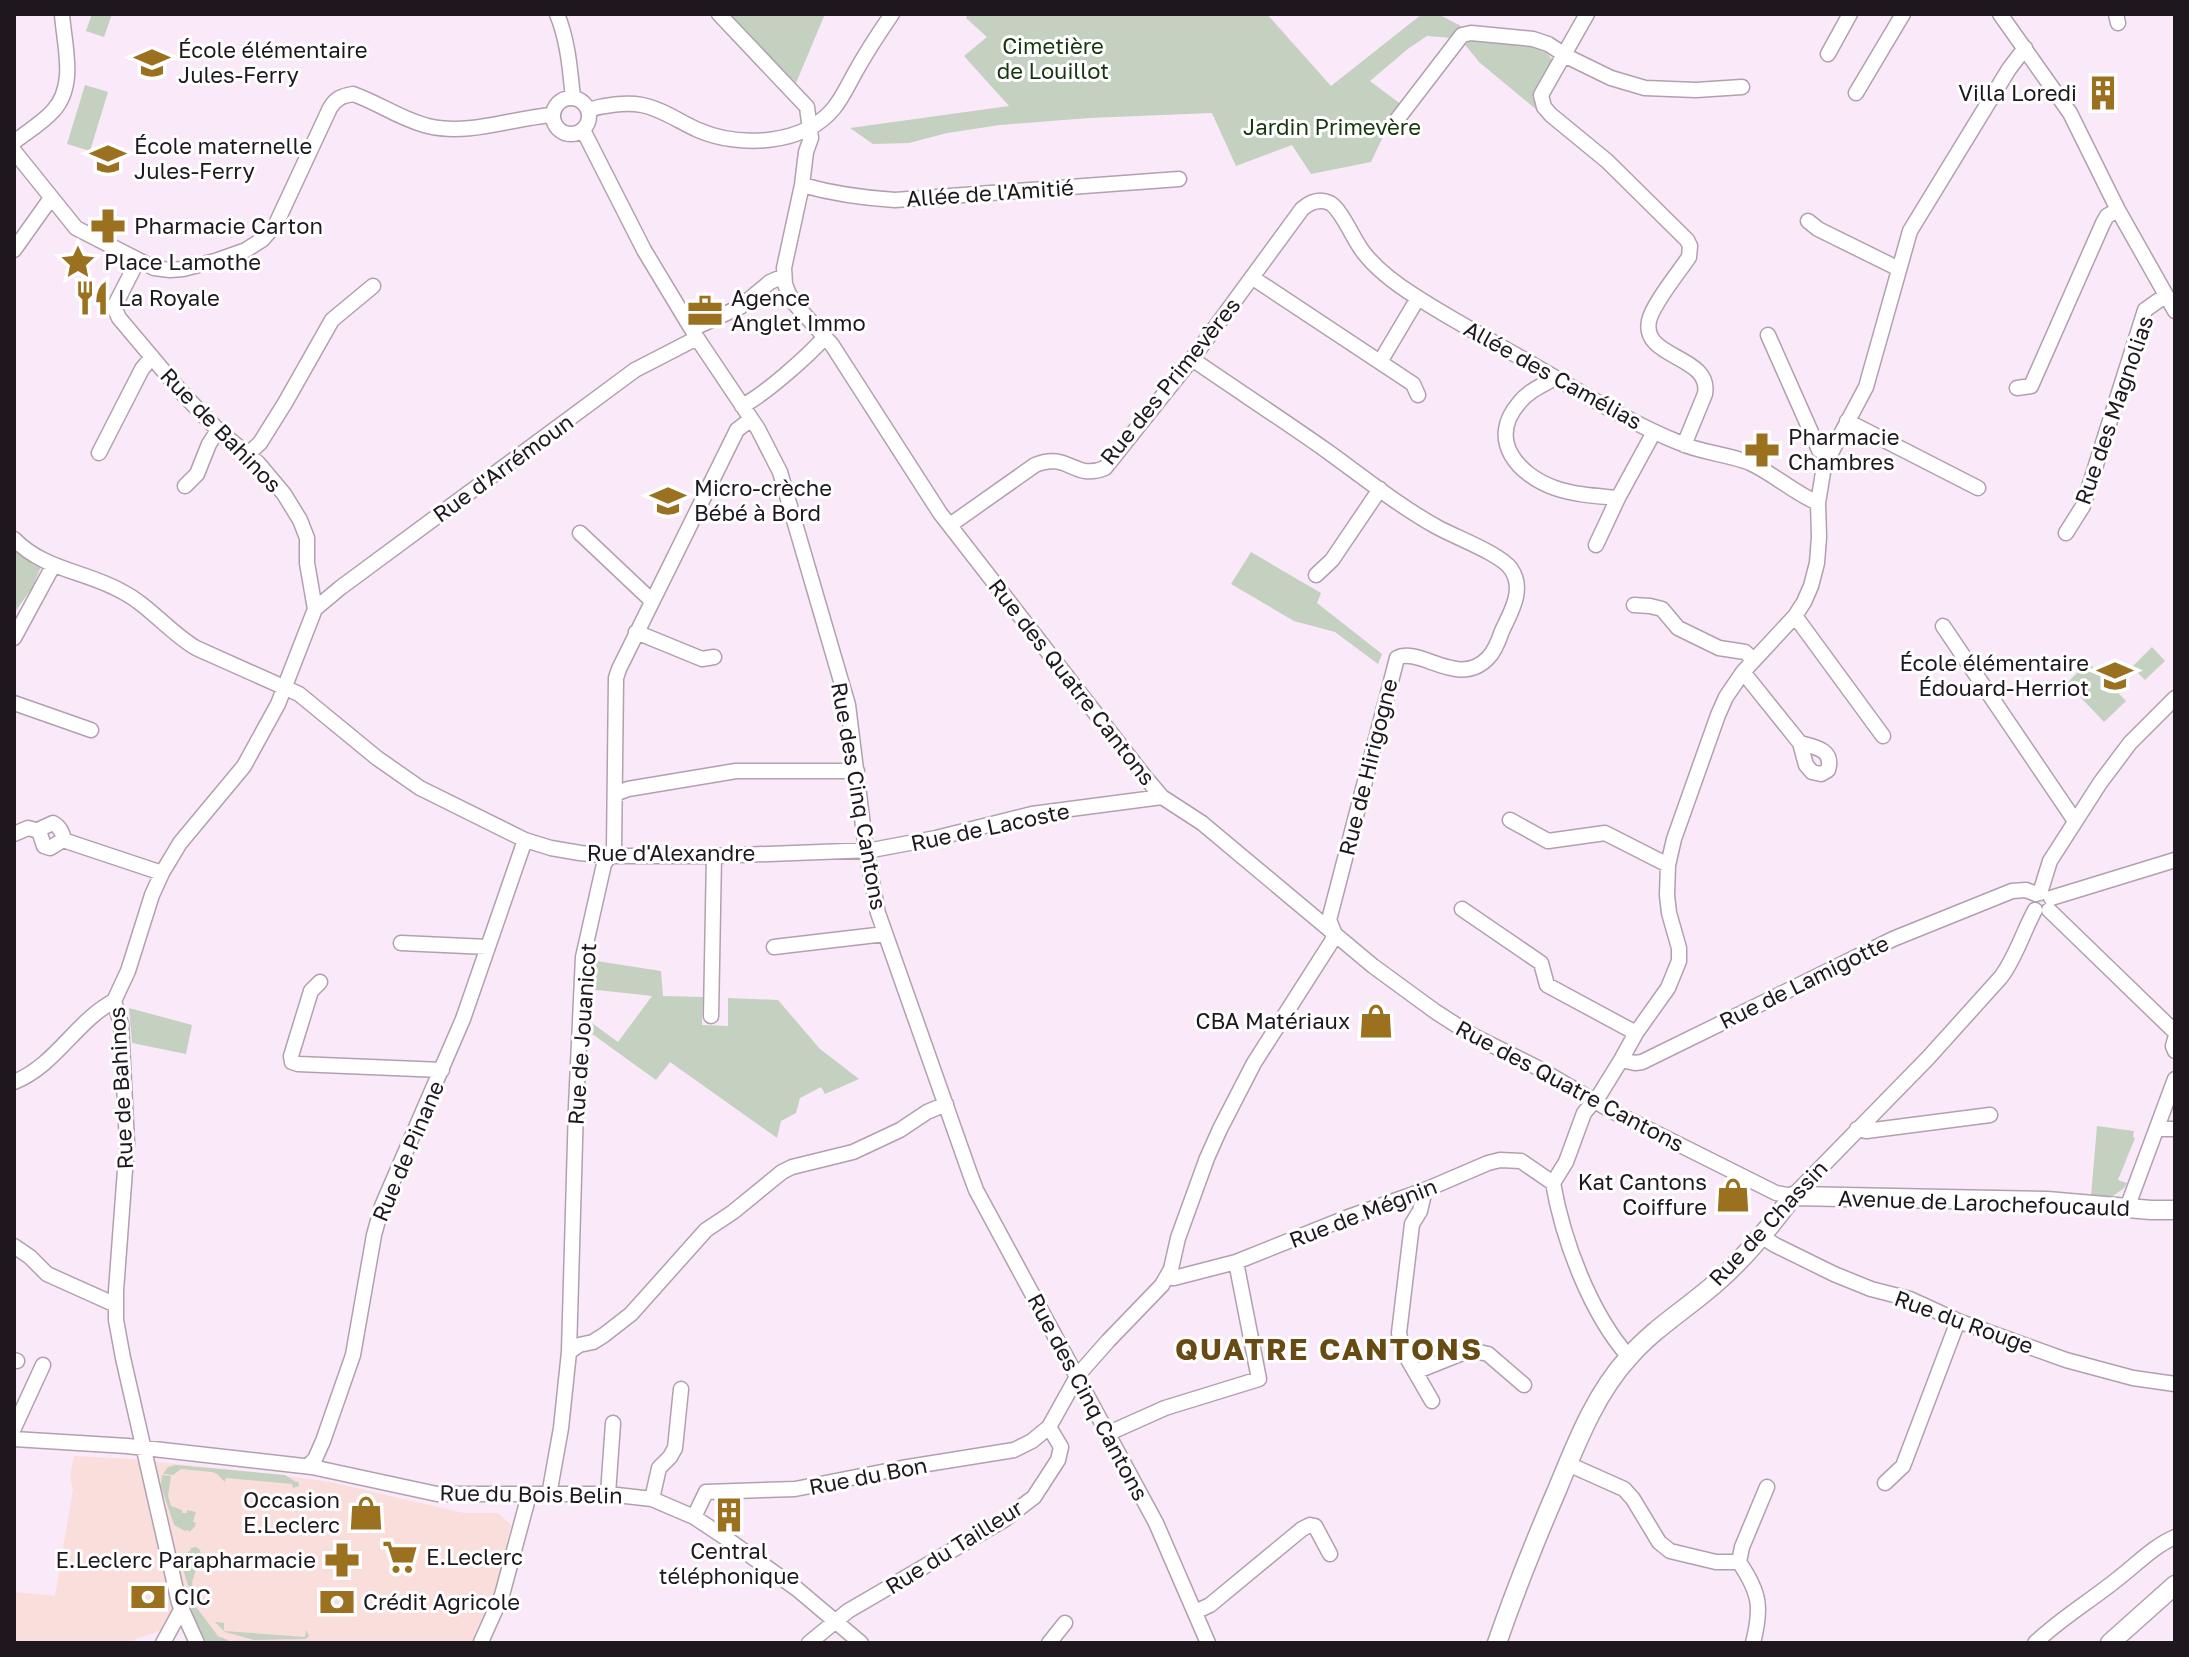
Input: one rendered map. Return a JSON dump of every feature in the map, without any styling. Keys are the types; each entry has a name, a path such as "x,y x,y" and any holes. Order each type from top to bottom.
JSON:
{"main road":[{"name":"Avenue de Larochefoucauld","path":"1793,1196 2047,1201 2175,1210"},
{"name":"Rue de Chassin","path":"1497,1643 1526,1564 1587,1421 1629,1357 1748,1252 1793,1196"},
{"path":"2110,1643 2175,1585"}],"street":[{"path":"14,142 51,114 60,103 68,70 62,14"},
{"path":"557,14 568,52 573,98"},
{"path":"719,14 807,107 811,138 784,276"},
{"path":"588,110 643,105 701,131 731,139 788,138 810,128 834,108 892,14"},
{"path":"1587,14 1541,95 1544,107 1551,115 1607,161 1690,246 1689,257 1652,314 1648,328 1653,341 1699,371 1707,385 1684,445"},
{"path":"1828,54 1850,14"},
{"path":"1856,93 1903,14"},
{"path":"2000,14 2070,113 2118,210 2173,306"},
{"path":"1396,121 1462,35 1471,33 1533,39 1611,78 1645,88 1696,90 1742,87"},
{"path":"1629,1357 1604,1325 1586,1286 1560,1215 1553,1183 1566,1162 1584,1113 1668,988 1679,961 1667,895 1668,865 1677,829 1726,697 1743,672 1795,616 1804,602 1815,572 1820,479 1828,455 1866,387 1914,221 2025,48"},
{"path":"14,151 76,228 154,268 170,270 215,261 246,250 263,239 276,224 330,108 342,96 353,94 415,122 443,129 464,129 552,115"},
{"path":"573,98 582,101 588,110 588,120 583,130 577,133 565,133 555,126 552,115 561,100 573,98"},
{"name":"Rue des Cinq Cantons","path":"583,130 644,250 758,429 780,472 848,705 875,902 976,1190 1156,1523 1208,1643"},
{"name":"Allée de l'Amitié","path":"802,185 857,198 895,200 1179,179"},
{"path":"14,250 51,198"},
{"name":"Allée des Camélias","path":"1321,201 1337,210 1353,239 1373,263 1418,298 1654,432 1684,445 1738,458 1818,503"},
{"name":"Rue des Primevères","path":"950,525 1046,460 1061,461 1086,472 1105,468 1192,359 1302,209 1312,202 1321,201"},
{"path":"2017,388 2031,386 2103,223 2107,216 2118,210"},
{"path":"1808,221 1818,229 1899,269"},
{"name":"Rue de Bahinos","path":"138,260 114,307 125,325 183,394 218,430 248,454 284,494 307,538 307,563 315,609 278,704 244,766 180,843 162,873 128,971 114,1001 121,1024 127,1143 116,1320 182,1608 197,1643"},
{"name":"Rue d'Arrémoun","path":"315,609 635,370 740,307 770,282 784,276"},
{"name":"Rue des Quatre Cantons","path":"784,276 794,303 832,345 950,525 1162,797 1202,823 1373,966 1472,1035 1538,1068 1594,1102 1776,1193 1793,1196"},
{"path":"1253,278 1413,384 1418,395"},
{"path":"248,454 260,443 277,416 332,320 373,286"},
{"path":"1380,362 1418,298"},
{"name":"Rue des Magnolias","path":"2066,533 2083,506 2145,310 2162,298 2173,306"},
{"path":"1768,335 1819,450 1828,455"},
{"path":"742,406 787,372 824,338"},
{"path":"99,453 142,369 152,357"},
{"name":"Rue de Hirigogne","path":"1078,1375 1167,1277 1183,1225 1220,1129 1254,1063 1332,941 1334,932 1329,920 1397,658 1407,655 1454,669 1479,666 1494,651 1516,601 1513,572 1500,559 1424,520 1192,359"},
{"path":"1555,378 1518,403 1509,418 1507,450 1518,466 1535,480 1558,490 1618,498"},
{"name":"Rue de Jouanicot","path":"549,1495 561,1428 569,1352 583,957 604,864 614,850 616,678 737,430 751,419"},
{"path":"1847,421 1978,488"},
{"path":"185,486 197,474 218,430"},
{"path":"1596,545 1654,432"},
{"path":"1316,575 1332,560 1380,489"},
{"path":"580,533 652,601"},
{"name":"Rue d'Alexandre","path":"14,539 22,548 53,566 121,590 196,648 299,694 377,758 420,788 525,840 551,848 609,856 714,856 866,850"},
{"path":"14,638 53,566"},
{"path":"1634,605 1662,609 1678,628 1719,648 1745,652 1754,660"},
{"path":"1795,616 1883,736"},
{"path":"1943,626 2075,821"},
{"path":"636,632 702,659 714,657"},
{"path":"1743,672 1800,743"},
{"name":"Rue de Chassin","path":"1793,1196 1928,1058 2011,964 2025,929 2042,901 2050,861 2122,753 2175,698"},
{"path":"14,703 91,730"},
{"path":"615,794 628,789 736,771 857,771"},
{"name":"Rue de Lacoste","path":"866,850 936,838 1032,814 1162,797"},
{"path":"1510,820 1548,841 1605,833 1668,865"},
{"path":"14,834 28,828 39,831 44,846 50,848 63,840 162,873"},
{"name":"Rue de Pinane","path":"308,1466 315,1459 323,1441 353,1355 382,1206 442,1070 525,840"},
{"path":"711,1016 714,856"},
{"name":"Rue de Lamigotte","path":"1621,1060 1642,1062 1893,939 2019,889 2042,901 2175,860"},
{"path":"2042,901 2175,1032"},
{"path":"1462,909 1541,963 1547,985 1636,1033"},
{"path":"774,947 885,934"},
{"path":"401,943 488,947"},
{"path":"320,982 311,991 291,1056 292,1062 442,1070"},
{"path":"14,1082 53,1057 101,1008 114,1001"},
{"path":"2175,1039 2175,1051"},
{"path":"2127,1208 2175,1079"},
{"path":"569,1352 579,1345 593,1342 631,1314 706,1230 782,1172 853,1152 946,1104"},
{"path":"1857,1129 1866,1131 1990,1115"},
{"path":"2158,1129 2175,1129"},
{"name":"Rue de Mégnin","path":"1167,1277 1174,1278 1236,1262 1500,1160 1521,1161 1553,1183"},
{"path":"1425,1190 1420,1211 1412,1224 1399,1333 1403,1351 1432,1401"},
{"name":"Rue du Rouge","path":"1761,1236 1834,1274 1871,1289 1910,1299 1958,1321 2066,1360 2133,1378 2175,1384"},
{"path":"14,1246 47,1274 116,1305"},
{"path":"1109,1433 1165,1408 1259,1379 1236,1262"},
{"path":"1885,1483 1903,1466 1958,1321"},
{"path":"1415,1372 1470,1350 1488,1354 1524,1385"},
{"path":"14,1428 43,1365"},
{"path":"1049,1427 1078,1375"},
{"path":"652,1499 659,1468 675,1448 681,1389"},
{"path":"608,1494 613,1423"},
{"name":"Rue du Bon","path":"694,1517 706,1492 795,1489 1014,1450 1049,1427"},
{"name":"Rue du Tailleur","path":"836,1620 1004,1520 1034,1497 1058,1460 1061,1447 1049,1427"},
{"name":"Rue du Bois Belin","path":"14,1439 144,1448 308,1466 437,1494 608,1494 652,1499 694,1517 746,1552 836,1620 861,1643"},
{"path":"1568,1464 1624,1489 1659,1542 1670,1551 1716,1562 1739,1562"},
{"path":"1753,1643 1759,1617 1757,1595 1739,1562 1742,1547 1767,1487"},
{"path":"482,1642 502,1595 529,1495"},
{"path":"1195,1612 1210,1605 1310,1525 1315,1526 1330,1554"},
{"path":"2035,1643 2161,1543 2175,1537"},
{"path":"163,1643 182,1608"},
{"path":"809,1643 836,1620"},
{"path":"1049,1643 1065,1623"}],"shaded area":[{"path":"74,1456 280,1475 330,1482 464,1513 498,1513 511,1525 497,1587 474,1634 478,1643 229,1643 203,1625 165,1629 132,1643 14,1643 14,1592 55,1596 73,1490 70,1475"}],"green space":[{"path":"92,14 112,14 104,37 86,31"},
{"path":"726,14 825,14 796,83"},
{"path":"968,14 1267,14 1331,86 1422,14 1438,14 1461,26 1452,38 1427,36 1370,81 1402,105 1390,122 1371,162 1311,174 1292,145 1236,166 1212,113 1000,125 947,133 909,143 873,144 850,128 1009,106 964,56 987,37 966,18"},
{"path":"1480,39 1530,46 1547,54 1553,61 1534,95 1538,111 1479,62 1463,42"},
{"path":"85,85 108,92 90,151 67,144"},
{"path":"14,550 41,567 32,588 14,613"},
{"path":"1251,552 1321,593 1317,603 1382,654 1378,664 1335,632 1294,621 1231,584"},
{"path":"2152,647 2165,661 2145,680 2132,667"},
{"path":"2088,662 2126,701 2104,722 2067,683"},
{"path":"590,960 661,971 663,996 703,997 702,1025 728,1026 728,998 778,1000 820,1049 859,1079 825,1094 821,1087 800,1098 796,1113 781,1121 777,1138 670,1062 656,1080 584,1028 585,1018 618,1042 652,996 588,989"},
{"path":"129,1008 192,1025 186,1054 132,1043"},
{"path":"2097,1126 2134,1131 2135,1138 2118,1180 2127,1183 2109,1199 2091,1196"},
{"path":"176,1465 285,1475 298,1481 299,1486 293,1488 292,1484 226,1478 225,1482 212,1472 181,1469 173,1475 163,1474 168,1467"},
{"path":"162,1475 171,1476 168,1496 171,1506 182,1510 182,1513 187,1513 187,1510 196,1512 195,1527 189,1532 174,1525 161,1486"},
{"path":"196,1547 201,1554 192,1582 192,1598 183,1566 186,1554"},
{"path":"193,1603 218,1636 228,1640 225,1643 207,1643 195,1623 190,1604"},
{"path":"306,1630 309,1636 306,1639 254,1640 224,1631 305,1637"}],"place":[{"name":"École élémentaire Jules-Ferry","path":"152,63"},
{"name":"Villa Loredi","path":"2103,93"},
{"name":"École maternelle Jules-Ferry","path":"108,159"},
{"name":"Pharmacie Carton","path":"108,226"},
{"name":"Place Lamothe","path":"78,262"},
{"name":"La Royale","path":"92,298"},
{"name":"Agence Anglet Immo","path":"705,311"},
{"name":"Pharmacie Chambres","path":"1762,450"},
{"name":"Micro-crèche Bébé à Bord","path":"668,501"},
{"name":"École élémentaire Édouard-Herriot","path":"2115,676"},
{"name":"CBA Matériaux","path":"1376,1021"},
{"name":"Kat Cantons Coiffure","path":"1733,1195"},
{"name":"Occasion E.Leclerc","path":"366,1513"},
{"name":"Central téléphonique","path":"729,1515"},
{"name":"E.Leclerc","path":"400,1557"},
{"name":"E.Leclerc Parapharmacie","path":"342,1560"},
{"name":"CIC","path":"148,1597"},
{"name":"Crédit Agricole","path":"337,1602"}],"district":[{"name":"QUATRE CANTONS","path":"1329,1350"}],"park label":[{"name":"Cimetière de Louillot","path":"1053,58"},
{"name":"Jardin Primevère","path":"1332,127"}]}
